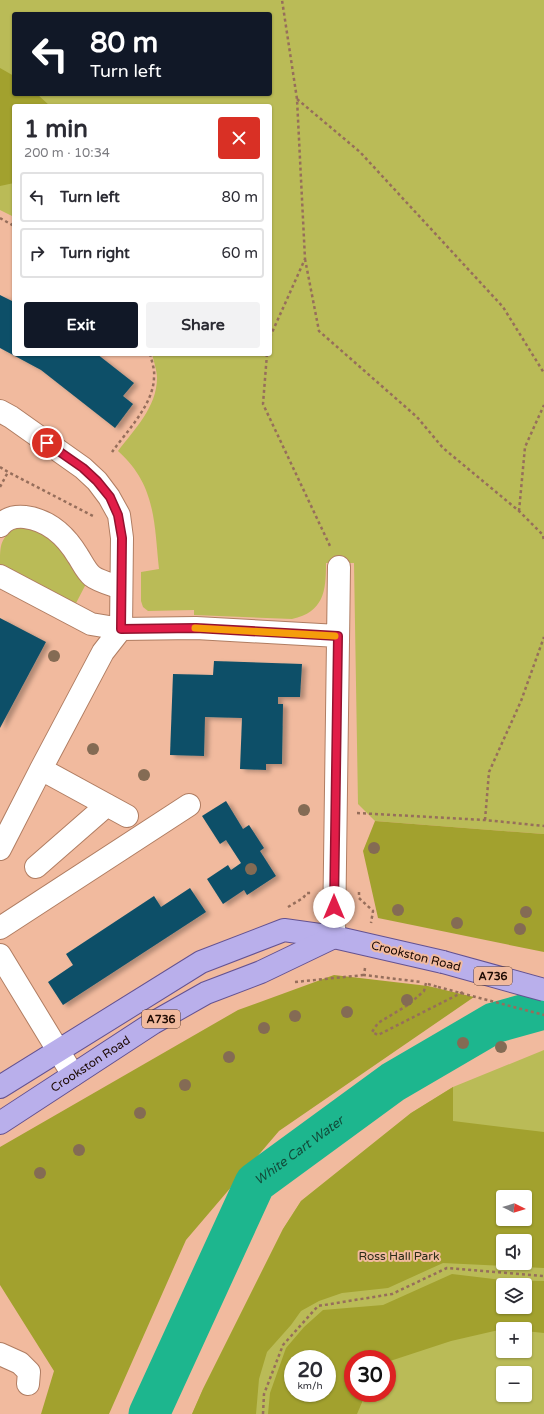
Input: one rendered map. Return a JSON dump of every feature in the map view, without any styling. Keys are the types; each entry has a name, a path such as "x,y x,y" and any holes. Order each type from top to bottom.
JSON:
{"main road":[{"name":"Crookston Road","path":"0,1087 201,962 284,930 334,937 368,944 443,962 544,990"},
{"name":"Crookston Road","path":"0,1122 153,1023 206,993 261,972 334,937"}],"street":[{"path":"0,411 11,417 83,468 97,481 110,497 118,515 122,538 121,629 104,652 0,849"},
{"path":"0,526 4,520 18,516 32,518 46,524 57,530 73,548 92,576 121,588"},
{"path":"334,937 339,567"},
{"path":"0,576 91,624 121,629 196,628 338,636"},
{"path":"41,769 127,816"},
{"path":"36,867 107,805"},
{"path":"0,928 189,805"},
{"path":"0,955 73,1075"},
{"path":"0,1354 20,1363 30,1372 28,1384"}],"path":[{"path":"282,0 297,99 305,259 319,331 417,417 443,448 518,511 543,535 544,542"},
{"path":"297,99 360,152 503,307 544,373"},
{"path":"0,218 12,225"},
{"path":"272,333 305,259"},
{"path":"112,452 150,399 154,378 150,356"},
{"path":"267,356 263,404 339,567"},
{"path":"518,511 525,447 544,404"},
{"path":"0,467 94,517"},
{"path":"0,487 8,472"},
{"path":"485,820 489,772 521,701 544,637"},
{"path":"336,812 485,820 544,826"},
{"path":"359,813 359,821"},
{"path":"359,890 360,898 373,911 368,944"},
{"path":"468,990 460,992 378,1035 372,1032 378,1024 408,1005 424,991 426,983 438,987 544,1015"},
{"path":"263,1414 264,1394 283,1345 318,1306 392,1294 447,1268 544,1276"}],"green space":[{"path":"0,0 544,0 544,834 375,821 358,804 354,563 326,563 324,591 317,606 303,616 292,619 194,615 194,610 148,611 143,607 141,601 141,572 159,569 154,520 151,505 140,477 118,451 144,418 153,399 157,378 153,356 272,356 272,104 12,104 12,216 0,210"},
{"path":"0,68 12,75 12,96 39,96 48,104 12,104 12,183 0,186"},
{"path":"17,526 24,526 51,537 87,582 74,607 0,565 2,542"},
{"path":"375,821 544,834 544,952 378,918 363,851"},
{"path":"334,975 428,986 474,997 279,1131 186,1240 109,1414 41,1414 54,1371 0,1285 0,1147 238,1010"},
{"name":"Ross Hall Park","path":"544,1050 544,1414 192,1414 283,1229 301,1201 411,1113 453,1087"},
{"path":"453,1087 453,1121 544,1132 544,1268 532,1267 532,1234 496,1234 496,1266 443,1263 388,1288 342,1293 319,1301 301,1311 291,1325 267,1352 259,1379 256,1414 192,1414 283,1229 301,1201 411,1113"},
{"path":"452,1274 496,1279 496,1314 532,1314 532,1281 544,1281 544,1333 532,1332 532,1322 496,1322 496,1331 451,1341 396,1359 396,1350 344,1350 344,1402 362,1402 357,1414 268,1414 270,1393 284,1354 284,1402 336,1402 336,1350 285,1350 304,1327 323,1310 383,1305"}],"building":[{"path":"0,295 12,301 12,354 0,348"},
{"path":"15,356 100,356 134,383 123,396 133,404 115,428 41,370"},
{"path":"0,618 46,642 0,728"},
{"path":"214,661 302,664 300,697 278,697 278,704 283,704 282,764 266,764 266,770 240,769 242,718 205,717 204,756 170,755 173,674 213,675"},
{"path":"226,801 243,829 249,825 264,848 260,851 276,876 247,895 244,890 223,904 207,879 228,865 231,870 241,863 226,840 220,844 202,816"},
{"path":"190,888 206,912 63,1005 48,982 73,965 66,954 154,896 161,907"}],"waterway":[{"name":"White Cart Water","path":"149,1414 255,1183 393,1082 494,1023 544,1009"}],"slow traffic":[{"path":"195,628 335,636"}],"route":[{"path":"47,443 83,468 97,481 110,497 118,515 122,538 121,629 196,628 338,636 334,907"}]}
